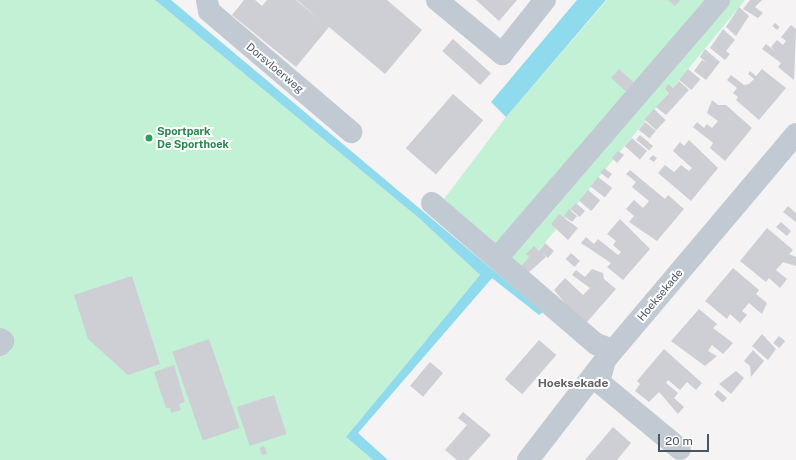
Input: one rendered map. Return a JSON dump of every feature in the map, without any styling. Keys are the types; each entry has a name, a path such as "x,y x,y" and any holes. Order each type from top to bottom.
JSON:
{"street":[{"name":"Dorsvloerweg","path":"207,0 209,11 351,132"},
{"path":"437,0 502,54 545,0"},
{"path":"498,257 719,0"},
{"name":"Hoeksekade","path":"528,460 609,355 796,134"},
{"path":"432,203 498,257 609,355 599,382 680,449"},
{"path":"0,339 3,341 0,345"}],"green space":[{"name":"Sportpark De Sporthoek","path":"0,0 155,0 420,219 480,275 346,437 373,460 0,460"},
{"path":"607,0 745,0 524,268 444,199 506,117"}],"water":[{"path":"155,0 171,0 543,312 539,315 492,278 358,433 388,460 373,460 346,437 480,275 420,219"},
{"path":"577,0 606,0 506,117 491,102"}],"building":[{"path":"244,0 255,0 262,6 267,0 296,0 320,20 297,0 387,0 422,30 385,74 329,27 296,67 232,15"},
{"path":"476,0 517,0 499,21"},
{"path":"668,0 680,0 675,6"},
{"path":"750,0 762,0 755,7 763,13 758,18 743,9"},
{"path":"739,7 749,16 736,36 726,27"},
{"path":"775,23 780,27 777,30 772,26"},
{"path":"791,25 796,29 794,80 778,67 781,63 762,49 766,44 776,52 771,47 777,40 783,45 786,41 781,37"},
{"path":"723,29 735,40 726,51 730,54 725,60 710,48"},
{"path":"453,39 491,73 480,85 442,51"},
{"path":"705,49 720,62 706,80 694,71 702,60 707,63 700,57"},
{"path":"619,69 639,87 631,96 611,78"},
{"path":"688,69 700,79 691,90 679,80"},
{"path":"762,69 786,88 759,120 736,100 738,97 733,93 737,88 727,80 731,75 744,85 749,84 754,79 748,74 750,71 756,76"},
{"path":"679,81 689,90 666,115 656,107 669,93 665,89 668,84 673,88"},
{"path":"453,94 483,120 436,175 406,148"},
{"path":"712,100 718,105 726,105 752,128 725,161 710,148 713,143 693,127 697,122 704,128 707,124 712,128 718,121 707,113"},
{"path":"654,109 666,120 656,130 644,119"},
{"path":"645,122 656,131 650,139 639,130"},
{"path":"640,135 653,146 649,151 636,140"},
{"path":"632,138 647,151 640,159 625,146"},
{"path":"689,140 718,168 691,201 658,173 665,165 674,172 681,165 689,171 692,168 673,151 680,142 684,146"},
{"path":"618,151 624,155 617,163 612,158"},
{"path":"653,155 657,158 654,162 649,159"},
{"path":"604,168 612,174 608,179 600,173"},
{"path":"630,170 665,199 668,195 684,209 657,241 629,222 634,216 626,209 634,200 643,208 649,201 632,187 636,182 626,174"},
{"path":"598,177 612,188 605,198 591,186"},
{"path":"588,190 600,200 591,211 579,201"},
{"path":"576,203 585,211 580,217 571,209"},
{"path":"788,206 796,213 796,222 783,212"},
{"path":"569,209 577,216 572,222 564,216"},
{"path":"559,214 578,228 568,240 551,224"},
{"path":"620,219 650,249 623,280 607,267 611,263 581,243 586,237 594,244 598,239 618,255 621,252 613,245 616,241 607,234"},
{"path":"781,222 791,231 787,236 776,227"},
{"path":"767,228 793,250 789,254 796,257 796,266 783,262 776,270 787,279 780,288 769,278 766,282 740,261"},
{"path":"545,243 554,251 548,258 542,253 546,257 527,274 520,268 529,257 526,254 534,246 539,251"},
{"path":"571,253 580,261 575,267 566,259"},
{"path":"733,268 759,290 756,294 767,303 762,314 749,303 742,311 747,315 740,323 730,314 727,319 705,301"},
{"path":"592,269 603,273 604,279 616,289 587,322 568,307 554,290 565,278 583,295 590,288 572,275 576,270 585,277"},
{"path":"132,276 160,364 128,375 88,339 74,295"},
{"path":"699,309 717,324 713,328 733,343 723,354 712,345 708,351 717,356 705,366 671,341"},
{"path":"762,334 776,349 768,360 752,346"},
{"path":"779,336 785,341 779,348 773,343"},
{"path":"209,339 240,428 203,441 172,352"},
{"path":"539,340 556,355 522,394 505,379"},
{"path":"664,349 702,383 696,390 687,382 680,390 668,380 666,383 678,393 674,398 684,407 678,414 659,392 649,402 635,391 640,384 637,381"},
{"path":"753,350 764,361 751,377 750,366 744,361"},
{"path":"430,362 443,373 423,397 410,386"},
{"path":"174,365 185,402 179,404 181,410 171,413 170,408 166,408 154,372"},
{"path":"736,371 744,378 731,394 719,384"},
{"path":"718,390 727,398 723,402 714,394"},
{"path":"274,395 287,434 250,446 237,407"},
{"path":"463,412 491,435 468,460 457,460 445,450 467,425 458,418"},
{"path":"613,427 631,443 617,460 585,460"},
{"path":"264,446 267,453 263,455 259,448"}],"place":[{"name":"Sportpark De Sporthoek","path":"149,138"}],"district":[{"name":"Hoeksekade","path":"573,384"}]}
